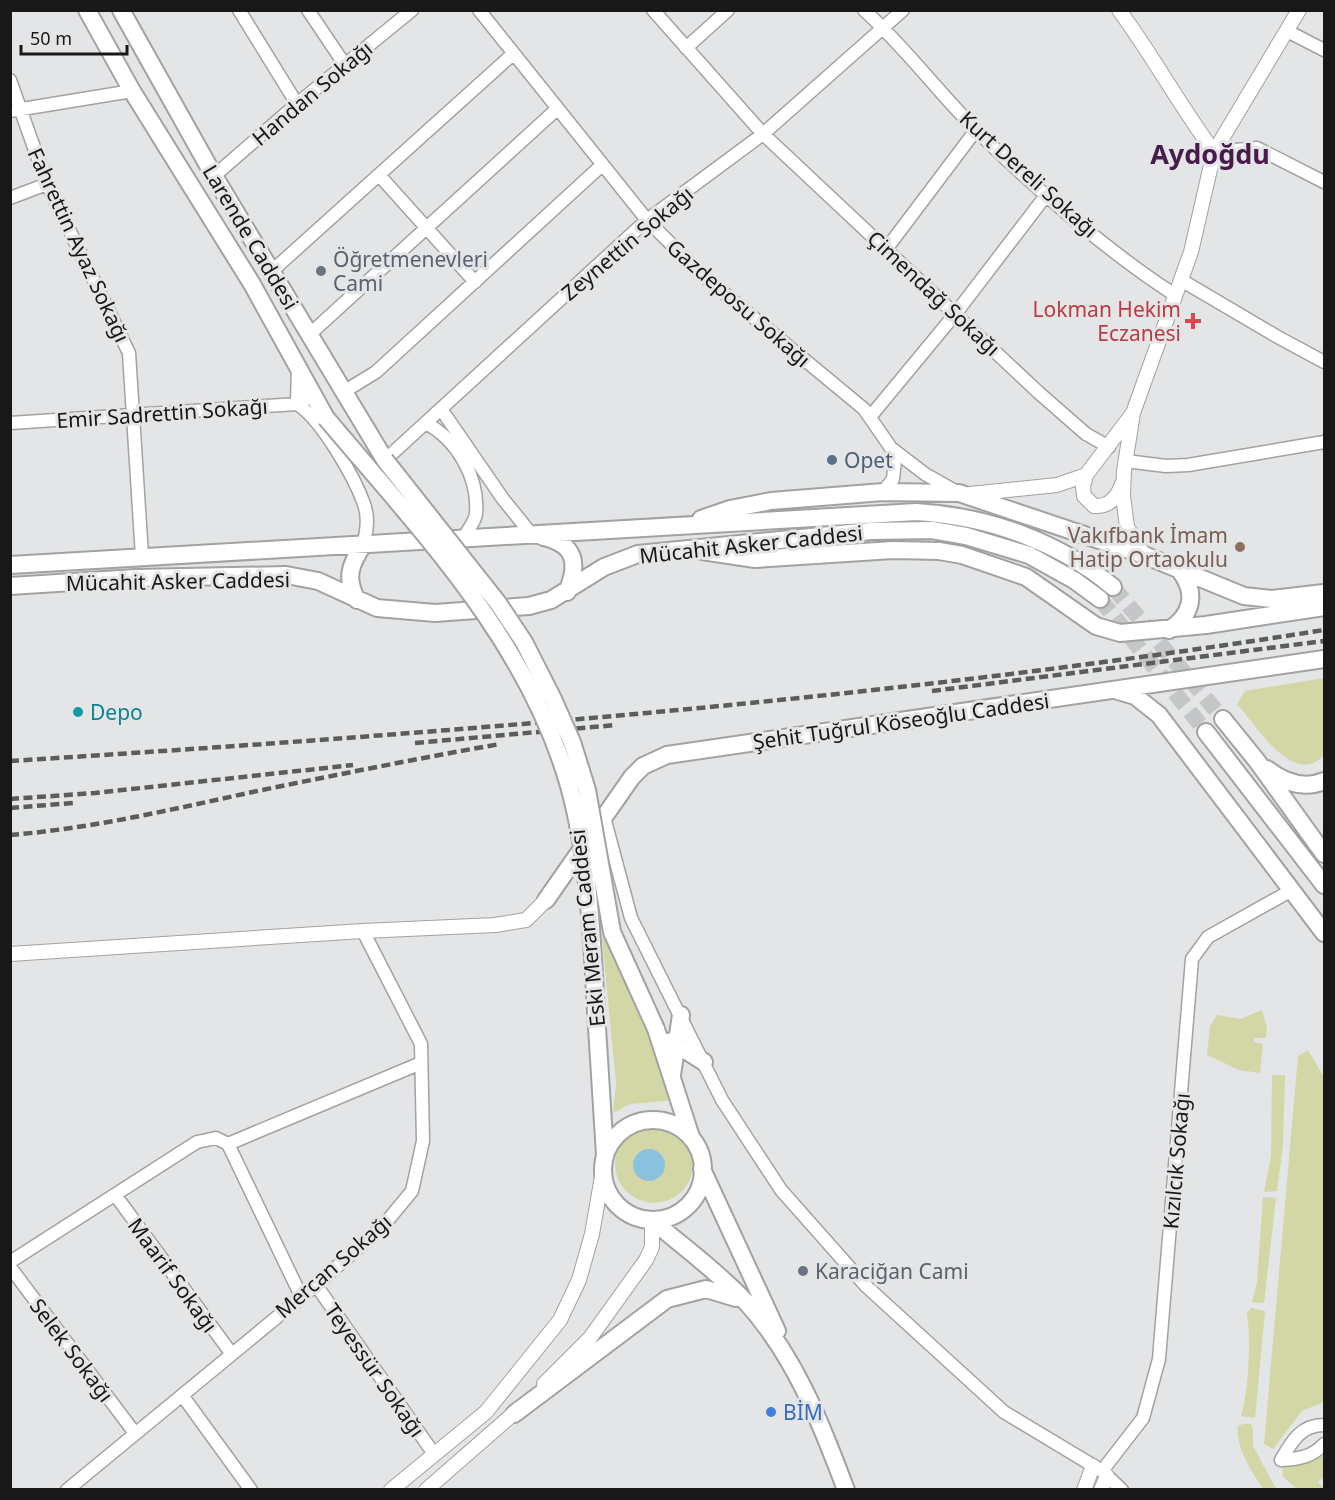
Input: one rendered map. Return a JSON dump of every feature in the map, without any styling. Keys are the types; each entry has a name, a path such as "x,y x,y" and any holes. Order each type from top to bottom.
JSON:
{"main road":[{"name":"Larende Caddesi","path":"87,10 132,91 252,284 326,418"},
{"name":"Larende Caddesi","path":"122,10 214,176 385,460"},
{"name":"Eski Meram Caddesi","path":"326,418 443,558 486,615 518,665 545,720 569,786 582,852 598,1043 604,1164"},
{"name":"Eski Meram Caddesi","path":"385,460 498,603 524,642 553,699 572,742 587,790 598,839 612,932 656,1029 691,1138"},
{"path":"675,528 730,510 771,501 883,492 964,494 1144,555 1232,592 1259,598 1288,598 1324,593"},
{"name":"Mücahit Asker Caddesi","path":"10,565 675,528 880,512 953,515 1003,528 1053,548 1084,564 1113,587"},
{"name":"Mücahit Asker Caddesi","path":"10,586 136,578 286,575 318,581 377,608 435,613 528,606 551,600 567,592 620,559 690,547 881,530 933,530 966,536 1029,555 1074,580 1100,599"},
{"path":"532,535 554,540 568,548 573,561 574,574 567,592"},
{"path":"357,600 350,586 350,571 363,545"},
{"path":"690,547 733,557 755,559 893,550 962,555 1026,578 1105,630 1124,634 1169,630 1324,607"},
{"path":"1169,630 1182,621 1191,600 1189,587 1182,572"},
{"name":"Şehit Tuğrul Köseoğlu Caddesi","path":"546,900 643,766 668,756 1324,659"},
{"path":"1114,690 1135,696 1159,715 1324,933"},
{"path":"1223,719 1257,761 1324,854"},
{"path":"1206,732 1324,885"},
{"path":"1257,761 1277,777 1294,784 1324,781"},
{"path":"672,1079 681,1015"},
{"path":"656,1029 704,1062"},
{"path":"702,1168 699,1188 688,1205 672,1216 652,1220 634,1216 618,1205 607,1190 604,1164 621,1132 647,1120 676,1126 691,1138 699,1152 702,1168 830,1446 846,1490"},
{"path":"652,1220 745,1301 788,1357"},
{"path":"514,1414 667,1299 706,1289 745,1301"}],"street":[{"path":"240,10 297,104"},
{"path":"308,10 345,65"},
{"name":"Handan Sokağı","path":"214,176 297,104 412,10"},
{"name":"Gazdeposu Sokağı","path":"478,10 647,220 701,274 864,409 891,448"},
{"name":"Çimendağ Sokağı","path":"652,10 763,134 1086,434 1109,447"},
{"path":"686,48 728,10"},
{"name":"Kurt Dereli Sokağı","path":"864,10 976,130 1047,194 1153,280 1175,295"},
{"name":"Zeynettin Sokağı","path":"385,460 647,220 763,134 903,10"},
{"path":"1119,10 1146,47 1189,118 1214,152"},
{"path":"1144,555 1127,527 1123,482 1133,413 1191,252 1214,152 1299,10"},
{"path":"1287,31 1324,50"},
{"path":"272,271 513,54"},
{"name":"Fahrettin Ayaz Sokağı","path":"10,80 15,110 47,184 129,353 142,556"},
{"path":"15,110 132,91"},
{"path":"310,334 557,109"},
{"path":"887,248 976,130"},
{"path":"1214,152 1257,148 1324,182"},
{"path":"345,391 376,372 602,165"},
{"path":"379,175 474,282"},
{"path":"10,198 47,184"},
{"path":"870,417 956,313 1047,194"},
{"path":"1181,279 1324,362"},
{"path":"298,365 297,404 307,410 344,463 365,505 368,528 363,545"},
{"name":"Emir Sadrettin Sokağı","path":"10,423 297,404 312,396"},
{"path":"441,409 503,499 532,535"},
{"path":"891,448 925,474 964,494 1057,485 1086,475 1133,413"},
{"path":"426,423 441,432 470,472 476,516 463,539"},
{"path":"1126,461 1166,466 1188,465 1324,442"},
{"path":"883,492 893,479 895,460 891,448"},
{"path":"1086,475 1084,496 1094,506 1103,506 1113,501 1123,482"},
{"path":"604,817 631,918 722,1100 781,1190 866,1286 1004,1412 1101,1471 1122,1490"},
{"name":"Kızılcık Sokağı","path":"1101,1471 1143,1418 1159,1359 1192,959 1208,937 1292,890"},
{"path":"10,954 363,931 495,926 526,920 546,900"},
{"name":"Mercan Sokağı","path":"67,1490 134,1432 316,1285 383,1226 412,1191 423,1141 421,1044 363,931"},
{"path":"228,1144 422,1063"},
{"path":"10,1264 197,1142 216,1137 228,1144 301,1296"},
{"path":"390,1490 486,1412 566,1310 586,1257 604,1164"},
{"name":"Maarif Sokağı","path":"116,1196 231,1353"},
{"path":"426,1490 514,1414 590,1338 652,1247 652,1220"},
{"name":"Selek Sokağı","path":"10,1264 134,1432"},
{"name":"Teyessür Sokağı","path":"316,1285 434,1454"},
{"path":"182,1395 251,1490"},
{"path":"1324,1425 1311,1425 1297,1435 1281,1460 1297,1460 1316,1453 1324,1444"},
{"path":"1084,1490 1101,1471"},
{"path":"1101,1471 1101,1490"}],"green space":[{"path":"1324,678 1324,755 1312,763 1300,764 1276,750 1237,704 1245,691"},
{"path":"602,938 607,939 675,1100 630,1104 613,1113 616,1083"},
{"path":"1262,1010 1267,1028 1266,1038 1254,1038 1254,1042 1263,1044 1260,1073 1239,1070 1207,1055 1210,1026 1217,1015 1241,1019"},
{"path":"1308,1050 1324,1077 1324,1402 1302,1411 1273,1449 1264,1444 1298,1056"},
{"path":"1272,1075 1285,1075 1283,1145 1277,1191 1264,1192 1271,1156"},
{"path":"654,1125 669,1128 686,1142 693,1164 690,1179 676,1196 654,1203 639,1200 622,1186 615,1164 618,1149 632,1132"},
{"path":"1263,1197 1276,1198 1264,1303 1252,1302 1257,1282"},
{"path":"1251,1308 1265,1311 1255,1418 1241,1416 1246,1393 1248,1365 1247,1313"},
{"path":"1251,1424 1253,1446 1275,1487 1279,1489 1263,1489 1249,1467 1239,1443 1238,1426"},
{"path":"1324,1456 1324,1477 1318,1482 1324,1489 1297,1489 1283,1477 1282,1464"}],"water":[{"path":"649,1149 661,1153 665,1165 661,1177 649,1181 637,1177 633,1165 637,1153"}],"tunnel":[{"path":"1113,587 1223,719"},
{"path":"1100,599 1206,732"}],"railway":[{"path":"10,761 340,738 669,711 997,676 1324,630"},
{"path":"932,691 1324,641"},
{"path":"415,743 616,725"},
{"path":"10,835 74,828 137,817 410,760 500,744"},
{"path":"10,799 95,793 353,765"},
{"path":"10,808 73,803"}],"place":[{"name":"Öğretmenevleri Cami","path":"321,271"},
{"name":"Lokman Hekim Eczanesi","path":"1193,321"},
{"name":"Opet","path":"832,460"},
{"name":"Vakıfbank İmam Hatip Ortaokulu","path":"1240,547"},
{"name":"Depo","path":"78,712"},
{"name":"Karaciğan Cami","path":"803,1271"},
{"name":"BİM","path":"771,1412"}],"district":[{"name":"Aydoğdu","path":"1210,153"}]}
